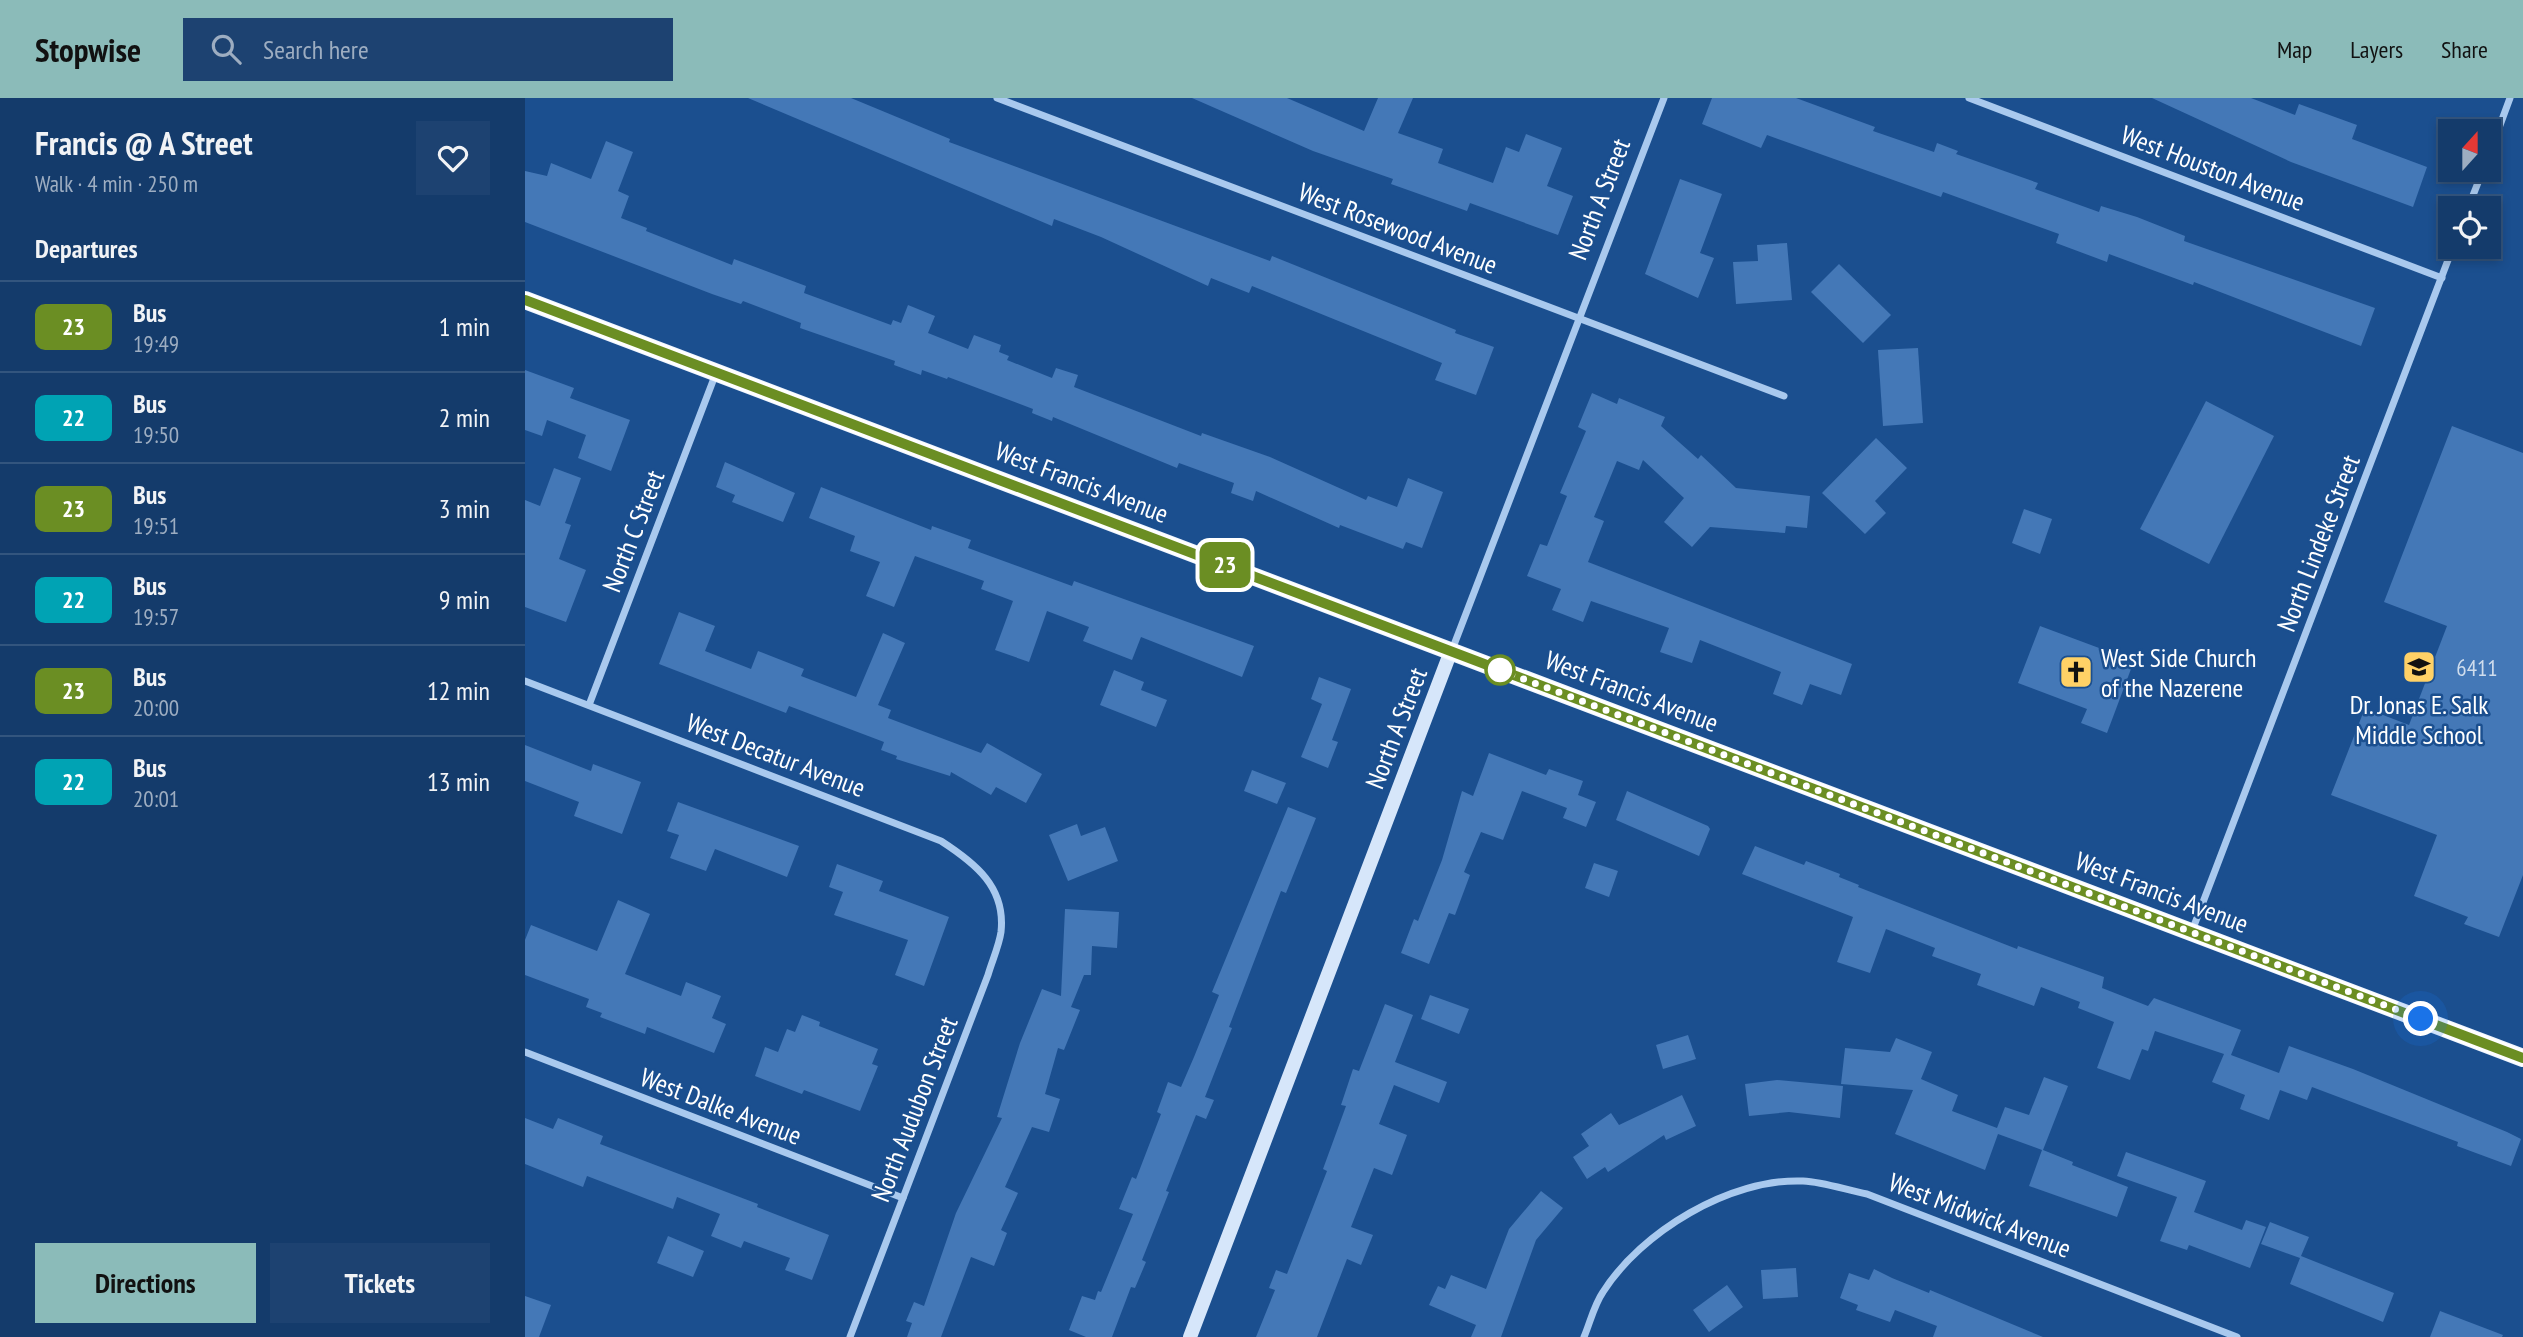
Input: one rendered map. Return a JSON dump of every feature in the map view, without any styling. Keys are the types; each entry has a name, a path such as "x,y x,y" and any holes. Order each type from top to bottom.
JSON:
{"main road":[{"name":"West Francis Avenue","path":"525,300 2523,1058"}],"street":[{"name":"West Rosewood Avenue","path":"997,98 1784,396"},
{"name":"North A Street","path":"1190,1337 1664,98"},
{"name":"West Houston Avenue","path":"1969,98 2442,278"},
{"path":"2501,122 2510,98"},
{"name":"North Lindeke Street","path":"2192,932 2449,259"},
{"name":"North C Street","path":"589,705 717,371"},
{"name":"West Decatur Avenue","path":"525,681 941,841 974,862 996,893"},
{"name":"North Audubon Street","path":"851,1337 992,964 1001,931 996,893"},
{"name":"West Dalke Avenue","path":"525,1052 903,1198"},
{"name":"West Midwick Avenue","path":"1584,1337 1601,1294 1626,1261 1658,1233 1702,1205 1748,1189 1802,1181 1867,1194 2237,1337"}],"building":[{"path":"748,98 851,98 950,139 949,142 1270,261 1272,256 1494,347 1476,395 1435,380 1442,363 1252,286 1249,293 1211,278 1208,286 1101,237 1054,219 1052,226"},
{"path":"1192,98 1287,98 1364,131 1378,98 1413,98 1398,133 1443,149 1438,163 1493,183 1506,147 1519,152 1526,134 1562,148 1547,186 1573,196 1558,235 1470,203 1467,211 1391,184 1393,179 1313,151"},
{"path":"1712,98 1796,98 1875,127 1873,131 1934,152 1937,143 1958,151 1956,154 2038,183 2035,189 2099,212 2101,206 2137,217 2185,236 2184,241 2375,308 2361,346 2194,282 2193,285 2109,254 2107,262 2056,243 2059,234 1943,192 1941,197 1767,135 1761,148 1702,124"},
{"path":"2152,98 2251,98 2295,115 2299,104 2357,125 2352,139 2427,167 2413,207 2291,162"},
{"path":"606,141 633,152 618,191 629,196 621,218 647,228 646,231 732,265 734,259 806,286 804,293 891,325 893,320 901,323 908,305 935,316 928,333 968,349 974,335 1001,345 999,352 1009,356 1007,360 1052,378 1056,368 1078,375 1074,387 1201,436 1202,433 1270,457 1366,500 1368,496 1397,507 1408,478 1443,492 1422,548 1406,542 1403,549 1340,525 1339,528 1256,491 1253,501 1231,493 1234,483 1179,463 1177,468 1053,417 1052,421 1032,413 1033,409 948,377 947,379 922,370 921,375 894,365 895,361 800,328 801,323 743,301 741,304 712,294 525,222 525,171 547,176 551,163 591,179"},
{"path":"1680,179 1722,194 1700,253 1714,258 1698,298 1645,274"},
{"path":"1787,243 1792,300 1736,304 1733,262 1758,261 1757,245"},
{"path":"1839,264 1891,315 1863,343 1811,292"},
{"path":"1918,348 1923,423 1883,426 1878,350"},
{"path":"525,370 574,388 570,398 630,420 611,471 578,458 586,435 547,420 542,436 525,430"},
{"path":"1592,393 1617,404 1619,398 1665,417 1661,426 1698,459 1701,455 1736,488 1810,496 1807,528 1786,526 1785,533 1710,527 1692,547 1664,522 1684,498 1643,460 1639,470 1617,461 1594,517 1604,521 1588,562 1852,664 1841,695 1810,684 1802,705 1773,694 1781,672 1700,640 1692,663 1660,652 1669,628 1591,601 1583,622 1552,610 1561,589 1527,576 1540,544 1547,546 1567,496 1560,493 1586,431 1578,427"},
{"path":"2206,401 2274,436 2209,564 2140,529"},
{"path":"2452,426 2523,453 2523,875 2499,937 2464,924 2468,917 2414,896 2437,835 2331,795 2365,708 2409,725 2447,626 2384,602"},
{"path":"1876,438 1907,468 1875,501 1886,513 1865,534 1822,493"},
{"path":"725,462 795,493 783,522 732,502 735,495 716,487"},
{"path":"554,468 581,478 565,523 571,525 559,559 586,570 566,622 525,607 525,500 540,506"},
{"path":"821,487 931,530 932,526 971,540 968,548 1072,586 1074,581 1254,646 1242,677 1141,637 1132,660 1083,641 1089,627 1047,611 1029,662 995,650 1013,601 981,589 984,581 915,556 894,607 866,596 880,562 850,551 855,536 809,518"},
{"path":"2024,509 2052,519 2040,554 2012,543"},
{"path":"679,612 715,626 705,651 751,669 758,651 804,669 801,676 856,697 883,633 905,643 878,705 891,710 888,718 981,753 987,743 1042,774 1026,803 996,787 991,795 951,772 950,776 896,759 897,756 881,750 884,742 789,706 786,713 659,664"},
{"name":"West Side Church of the Nazerene","path":"2040,626 2134,661 2107,733 2081,723 2087,709 2018,683"},
{"path":"1114,670 1144,682 1141,690 1167,700 1156,727 1100,705"},
{"path":"1319,677 1351,689 1332,740 1338,742 1328,768 1301,757 1322,704 1311,699"},
{"path":"525,745 591,771 593,764 641,782 622,834 574,816 579,802 525,781"},
{"path":"1489,753 1546,775 1549,769 1583,781 1578,795 1596,802 1586,827 1563,818 1567,808 1522,791 1503,840 1481,832 1464,872 1470,875 1455,915 1449,913 1429,964 1401,953 1414,919 1418,921 1442,860 1462,791 1473,796"},
{"path":"1252,770 1286,783 1277,804 1244,791"},
{"path":"1627,791 1708,826 1710,829 1699,856 1616,820"},
{"path":"678,802 799,846 787,877 715,849 706,871 670,858 679,835 667,831"},
{"path":"1288,807 1316,818 1286,893 1281,891 1229,1027 1232,1028 1205,1097 1214,1100 1206,1119 1196,1115 1142,1260 1146,1262 1135,1288 1131,1287 1112,1337 1086,1337 1069,1330 1082,1296 1095,1300 1098,1291 1101,1292 1133,1214 1119,1209 1132,1177 1136,1179 1161,1114 1157,1112 1168,1082 1181,1087 1194,1057 1219,995 1212,992"},
{"path":"1077,824 1081,836 1105,827 1118,861 1068,881 1049,835"},
{"path":"1755,846 1804,865 1806,861 1840,874 1839,877 1859,885 1858,887 2017,949 2018,946 2104,977 2102,988 2148,1006 2154,998 2241,1030 2231,1055 2279,1073 2289,1046 2507,1132 2521,1139 2511,1166 2457,1146 2458,1142 2312,1087 2307,1100 2280,1090 2269,1120 2240,1109 2245,1095 2212,1082 2224,1054 2155,1031 2148,1051 2142,1049 2130,1080 2097,1068 2114,1022 2078,1008 2080,1002 2041,987 2034,1006 1977,985 1981,974 1932,956 1935,948 1886,929 1870,973 1837,962 1853,917 1742,874"},
{"path":"1594,863 1618,871 1609,897 1585,888"},
{"path":"837,864 883,881 879,891 949,917 924,986 895,975 908,940 834,915 843,892 829,887"},
{"path":"618,900 650,914 625,974 681,996 686,982 721,996 712,1018 726,1024 714,1053 647,1027 645,1034 600,1017 602,1013 586,1007 589,999 525,975 525,940 531,925 597,951"},
{"path":"1065,909 1119,912 1117,948 1092,946 1091,975 1084,975 1071,1007 1080,1010 1064,1050 1058,1048 1045,1094 1060,1099 1049,1132 1032,1127 1005,1187 1018,1193 1001,1230 1007,1233 994,1266 971,1257 941,1337 907,1337 912,1323 906,1321 914,1302 924,1306 956,1213 1002,1118 997,1117 1020,1043 1042,989 1061,996"},
{"path":"1430,995 1469,1009 1459,1034 1421,1019"},
{"path":"1385,1004 1413,1015 1395,1062 1447,1082 1439,1103 1394,1085 1379,1124 1407,1135 1392,1175 1374,1168 1351,1227 1373,1235 1361,1265 1347,1259 1317,1337 1256,1337 1275,1290 1269,1288 1276,1270 1287,1274 1327,1171 1323,1169 1346,1106 1341,1105 1353,1069 1359,1071"},
{"path":"802,1015 820,1022 819,1026 878,1049 872,1064 878,1066 860,1111 804,1090 802,1094 755,1076 765,1047 778,1052 787,1029 795,1032"},
{"path":"1688,1035 1696,1059 1663,1069 1656,1045"},
{"path":"1896,1038 1932,1052 1921,1079 1958,1095 1952,1111 1997,1128 2005,1107 2029,1115 2044,1077 2068,1086 2043,1150 2073,1162 2072,1165 2128,1187 2117,1217 2029,1186 2042,1150 1998,1134 1985,1170 1895,1134 1913,1090 1841,1084 1845,1048 1890,1052"},
{"path":"1777,1080 1843,1086 1840,1118 1789,1112 1749,1116 1745,1084"},
{"path":"1682,1095 1696,1126 1666,1140 1664,1135 1608,1172 1605,1167 1587,1179 1573,1157 1589,1146 1581,1134 1611,1113 1619,1125"},
{"path":"525,1118 553,1129 558,1118 603,1136 600,1144 758,1204 757,1207 829,1235 812,1280 785,1270 790,1258 744,1241 741,1248 711,1236 720,1214 677,1197 673,1209 587,1176 583,1187 525,1164"},
{"path":"2126,1152 2206,1181 2194,1212 2242,1230 2246,1220 2266,1227 2250,1268 2189,1245 2187,1250 2160,1241 2177,1197 2117,1176"},
{"path":"1541,1191 1563,1208 1536,1240 1501,1337 1471,1337 1476,1325 1429,1305 1438,1286 1445,1289 1451,1275 1486,1289 1509,1229"},
{"path":"2270,1222 2309,1237 2301,1256 2394,1293 2383,1322 2290,1284 2300,1258 2261,1244"},
{"path":"668,1236 704,1251 693,1277 657,1263"},
{"path":"1796,1268 1798,1297 1763,1299 1761,1270"},
{"path":"1874,1269 2043,1337 1933,1337 1937,1326 1895,1310 1890,1322 1856,1310 1858,1305 1840,1298 1849,1273 1869,1280"},
{"path":"1727,1285 1743,1307 1709,1332 1693,1310"},
{"path":"525,1296 551,1305 539,1337 525,1337"},
{"path":"2440,1311 2503,1335 2430,1337"}],"bus line":[{"name":"23","path":"525,300 2523,1058"}],"place":[{"name":"Dr. Jonas E. Salk Middle School","path":"2419,667"},
{"name":"West Side Church of the Nazerene","path":"2076,672"}],"route":[{"path":"1500,670 2421,1019"}]}
